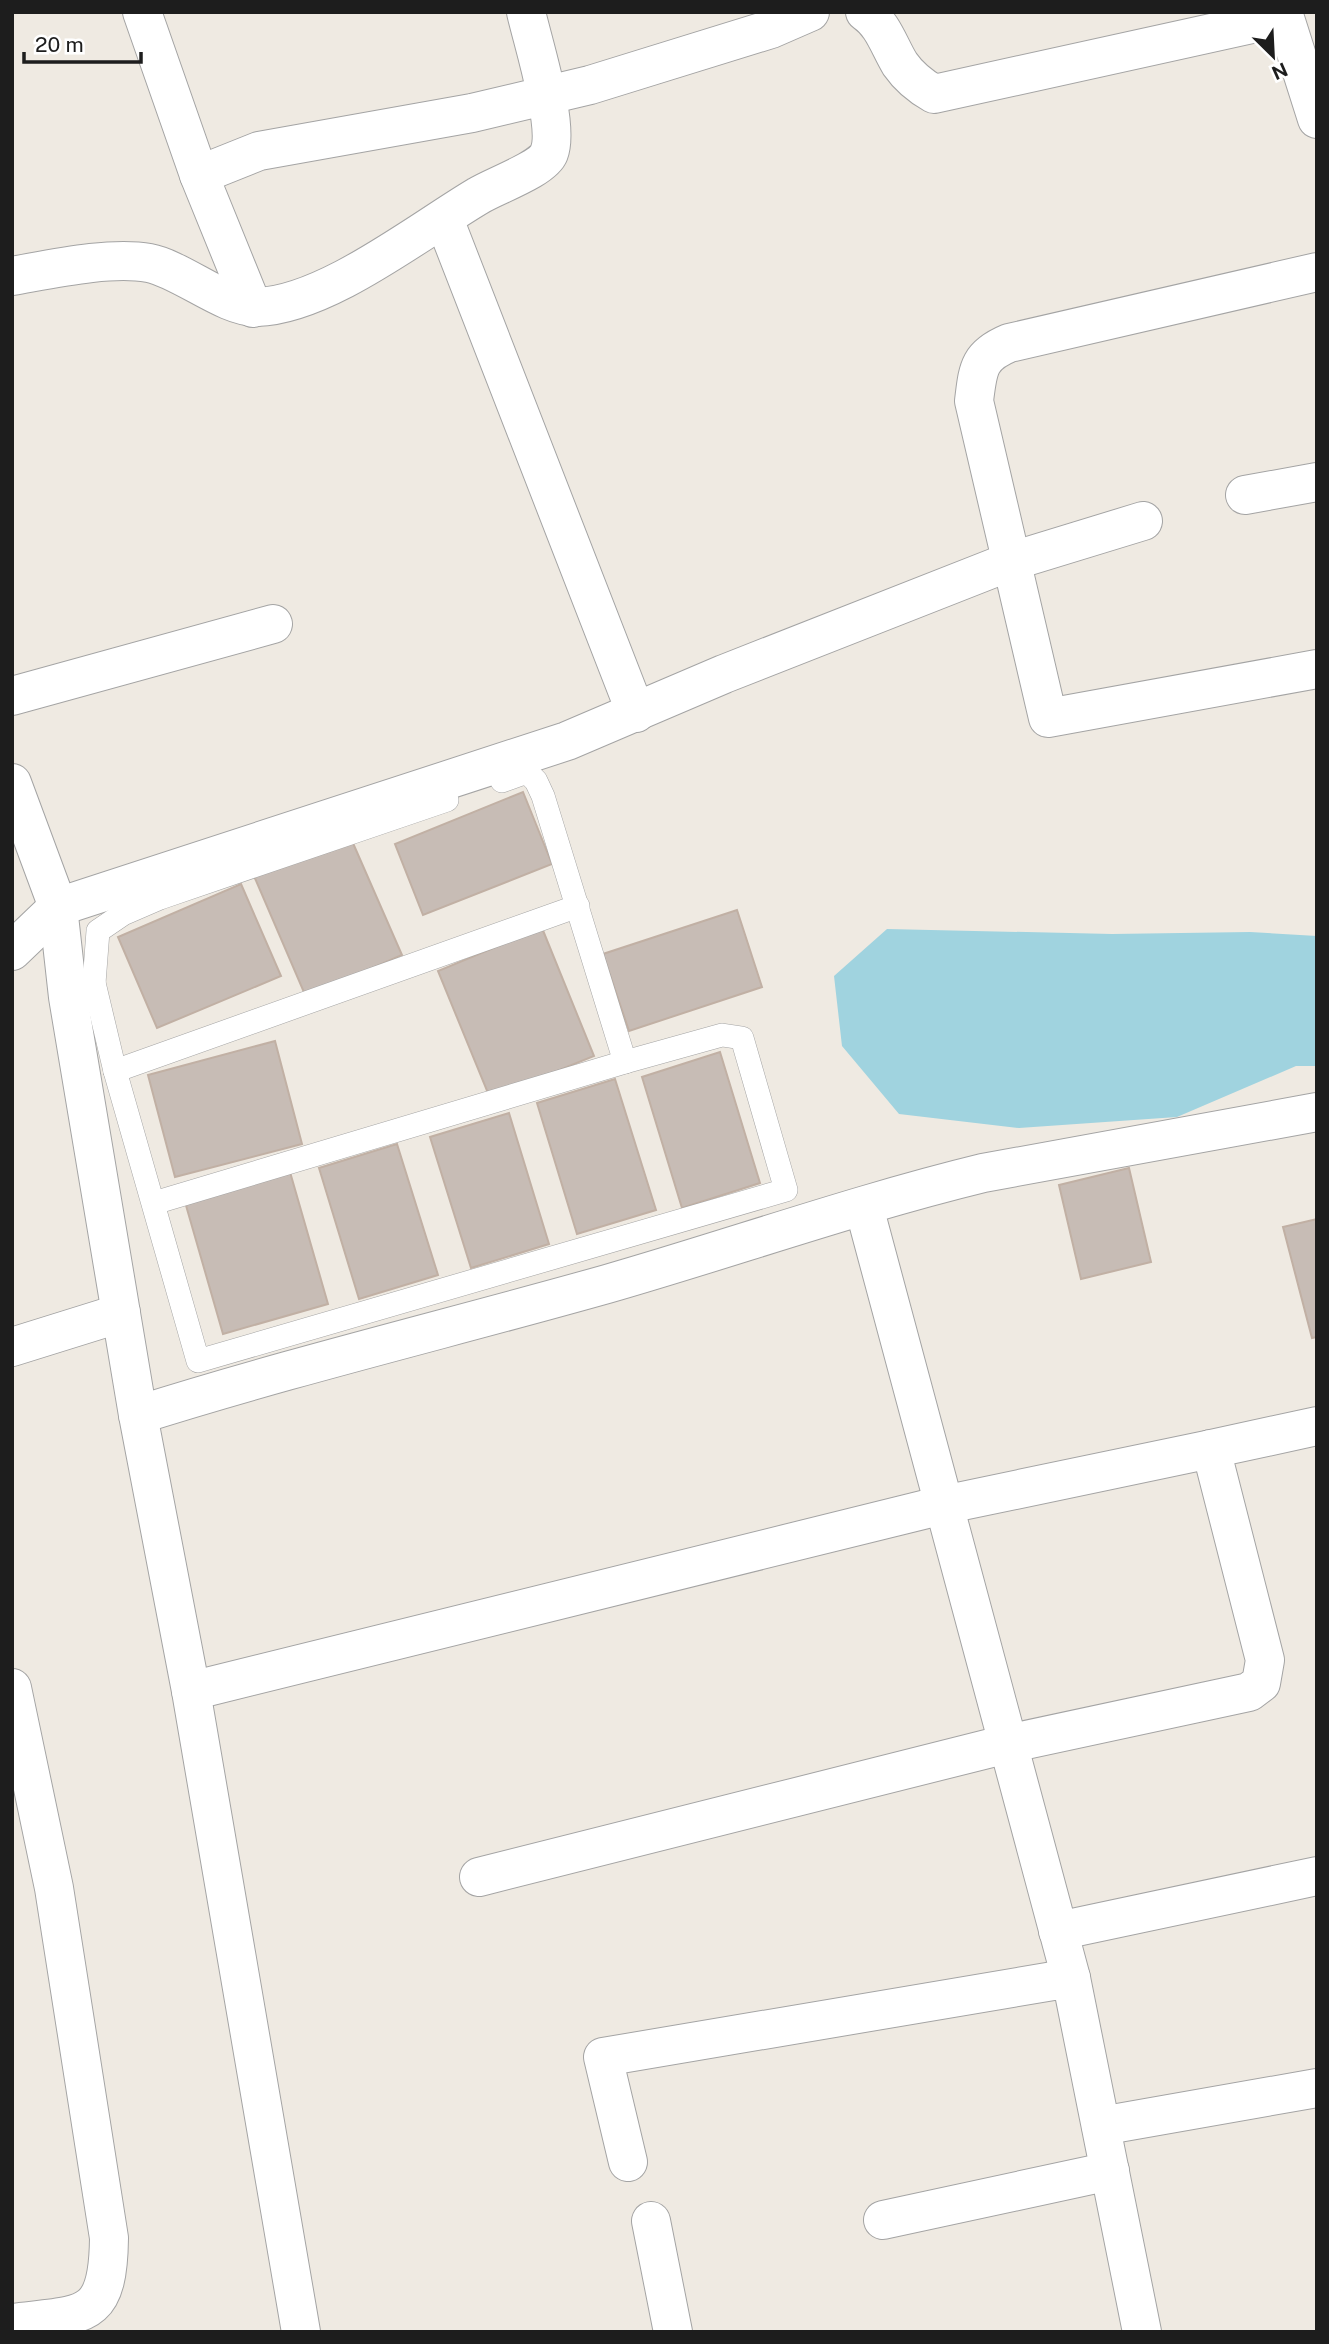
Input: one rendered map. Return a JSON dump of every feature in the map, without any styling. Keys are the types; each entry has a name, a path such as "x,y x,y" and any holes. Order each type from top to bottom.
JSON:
{"street":[{"path":"142,12 199,174 253,308"},
{"path":"12,276 117,261 151,263 253,308 279,305 353,274 477,197 538,166 549,155 552,137 546,96 526,12"},
{"path":"199,174 259,151 460,115 546,96 771,29 810,12"},
{"path":"865,12 885,35 900,64 916,83 934,94 1284,15 1317,119"},
{"path":"444,219 636,713"},
{"path":"1317,272 1009,342 989,352 977,372 974,401 1009,562 1048,718 1317,669"},
{"path":"1245,495 1317,482"},
{"path":"12,951 58,907 486,768 636,713 724,674 1009,562 1143,521"},
{"path":"12,696 272,624"},
{"path":"12,783 58,907 81,990 121,1313 191,1691 301,2332"},
{"path":"138,1415 256,1378 575,1293 982,1174 1317,1112"},
{"path":"863,1207 1070,1978 1142,2332"},
{"path":"12,1347 121,1313"},
{"path":"191,1691 943,1504 1317,1426"},
{"path":"480,1877 1007,1744 1248,1692 1261,1683 1265,1660 1211,1449"},
{"path":"12,1688 59,1913 109,2238 109,2271 104,2290 93,2307 64,2317 12,2323"},
{"path":"1058,1931 1317,1876"},
{"path":"628,2162 603,2057 1070,1978"},
{"path":"1101,2126 1317,2088"},
{"path":"883,2220 1110,2171"},
{"path":"651,2221 673,2332"}],"lane":[{"path":"154,1203 722,1035 742,1038 786,1190 198,1361 115,1071 81,990 98,930 123,914 160,898 527,772 536,780 543,796 625,1062"},
{"path":"115,1071 578,906"}],"water":[{"path":"887,929 1112,934 1250,932 1317,936 1317,1066 1296,1066 1177,1117 1019,1128 899,1114 842,1046 834,976"}],"building":[{"path":"523,792 552,864 423,915 395,844"},
{"path":"349,834 402,955 306,997 254,876"},
{"path":"241,884 281,976 157,1028 118,937"},
{"path":"737,910 762,987 629,1031 603,954"},
{"path":"542,928 594,1056 490,1098 438,971"},
{"path":"275,1041 302,1144 175,1177 148,1075"},
{"path":"720,1052 760,1183 682,1208 642,1077"},
{"path":"615,1079 656,1210 577,1234 537,1103"},
{"path":"509,1113 549,1244 471,1268 430,1137"},
{"path":"397,1144 438,1275 359,1299 319,1168"},
{"path":"1129,1168 1151,1262 1081,1279 1059,1185"},
{"path":"290,1172 328,1304 223,1334 185,1202"},
{"path":"1317,1219 1317,1337 1312,1338 1283,1227"}]}
